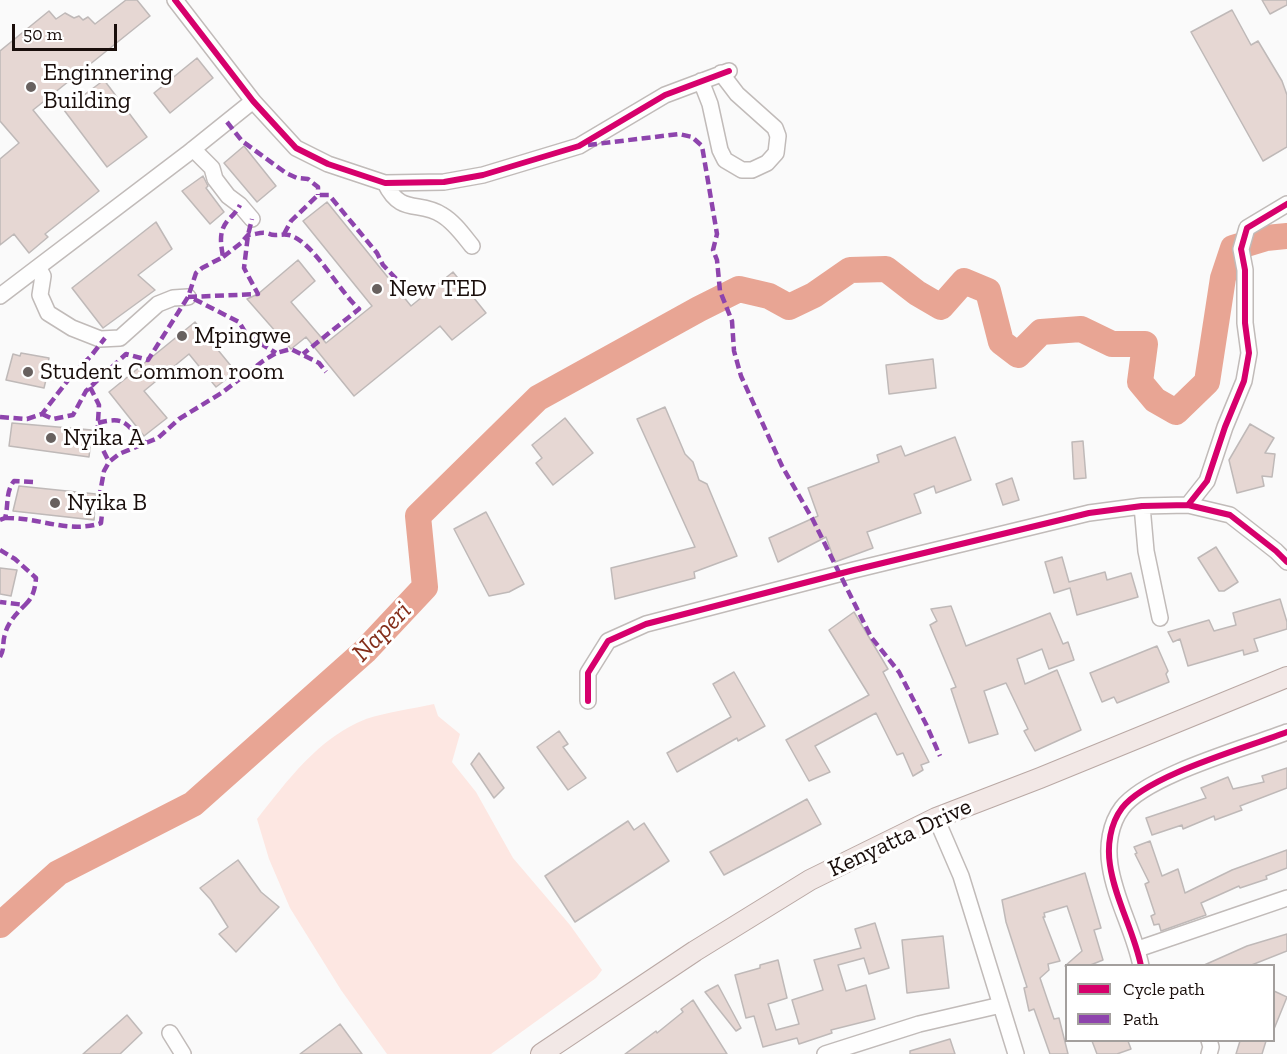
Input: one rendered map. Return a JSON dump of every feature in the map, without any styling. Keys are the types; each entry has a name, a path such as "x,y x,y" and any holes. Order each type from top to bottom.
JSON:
{"main road":[{"name":"Kenyatta Drive","path":"541,1054 695,951 810,880 936,818 1287,677"}],"street":[{"path":"175,0 253,101 296,148 328,164 385,183 444,182 483,175 579,146 664,95 701,81 725,72 737,94 775,128 778,136 776,153 759,168 742,170 725,160 720,150 710,104 701,81"},
{"path":"0,296 253,101"},
{"path":"193,149 212,168 215,179 228,196 240,205 252,219"},
{"path":"385,183 390,194 404,205 439,213 451,221 472,246"},
{"path":"1188,506 1207,481 1225,427 1244,381 1249,353 1245,323 1245,270 1241,249 1247,228 1287,204"},
{"path":"38,267 43,276 40,295 48,313 72,328 100,339 120,338 158,304 173,298 188,297"},
{"path":"1142,506 1146,551 1160,618"},
{"path":"588,701 588,673 608,641 646,624 854,570 1089,513 1142,506 1188,506 1230,515 1287,561"},
{"path":"1141,964 1110,867 1110,836 1118,814 1124,806 1154,783 1193,766 1287,732"},
{"path":"936,818 961,876 1016,1054"},
{"path":"1138,950 1287,898"},
{"path":"825,1054 919,1024 1001,1005"},
{"path":"170,1033 183,1054"}],"shaded area":[{"path":"434,704 438,716 460,734 452,762 476,792 513,858 570,925 602,970 596,978 491,1054 387,1054 341,990 290,908 269,859 257,819 305,762 333,737 366,719"}],"building":[{"path":"126,0 137,0 150,16 33,110 99,191 45,234 48,237 29,253 14,234 0,245 0,159 19,143 0,121 0,51 49,11 56,19 65,13 74,18 79,16 83,20 88,17 95,24"},
{"path":"1262,0 1287,0 1287,5 1270,14"},
{"path":"1232,10 1251,45 1258,41 1282,81 1287,95 1287,147 1263,161 1191,32"},
{"path":"197,58 213,78 170,113 154,93"},
{"path":"104,80 147,137 107,167 64,110"},
{"path":"244,146 276,186 257,202 224,163"},
{"path":"203,176 208,186 206,188 224,212 210,224 182,191"},
{"name":"New TED","path":"327,202 411,306 453,272 486,313 452,340 440,326 354,396 306,337 291,349 247,299 258,294 298,260 315,281 291,302 326,343 372,306 303,221"},
{"path":"156,222 172,249 138,275 155,290 103,328 72,288"},
{"path":"195,322 236,372 216,387 189,354 144,391 167,418 144,436 109,392"},
{"name":"Student Common room","path":"21,353 49,358 48,363 50,363 44,388 6,380 13,354 20,356"},
{"path":"933,359 936,388 889,394 886,365"},
{"path":"665,407 685,454 693,462 699,480 707,484 737,556 694,572 695,578 615,599 611,568 695,547 637,419"},
{"path":"565,418 593,453 553,485 536,463 542,458 532,445"},
{"name":"Nyika A","path":"12,423 92,430 89,457 9,446"},
{"path":"1250,424 1274,438 1265,453 1275,454 1272,477 1262,476 1264,486 1237,493 1229,460"},
{"path":"955,437 971,480 936,493 934,486 914,494 921,513 867,532 873,548 835,562 826,537 778,562 769,538 818,516 808,488 879,462 877,455 901,446 905,456"},
{"path":"1083,441 1086,478 1074,479 1072,442"},
{"path":"1012,478 1019,500 1003,505 996,484"},
{"name":"Nyika B","path":"19,486 96,494 94,520 13,511"},
{"path":"486,512 524,584 509,592 489,596 454,529"},
{"path":"1216,547 1238,582 1224,591 1219,591 1198,558"},
{"path":"1062,557 1069,582 1105,572 1107,580 1131,573 1138,597 1077,615 1070,588 1054,593 1045,562"},
{"path":"0,568 17,570 11,596 0,594"},
{"path":"1280,599 1287,629 1254,639 1258,651 1244,655 1243,650 1188,666 1180,639 1173,642 1168,632 1209,620 1214,631 1236,625 1233,613"},
{"path":"951,606 966,646 1050,613 1063,644 1068,642 1074,660 1049,669 1042,649 1017,659 1025,684 1057,670 1081,730 1035,751 1024,731 1028,729 1006,683 984,691 998,734 969,743 951,689 956,687 930,625 937,621 931,609"},
{"path":"854,612 888,669 883,672 929,762 921,765 923,770 913,776 903,753 897,755 876,713 815,746 830,772 809,781 786,740 869,695 829,630"},
{"path":"1157,646 1168,671 1166,674 1169,682 1117,703 1114,697 1102,702 1090,673"},
{"path":"734,672 765,726 738,741 737,738 677,772 667,753 731,717 713,684"},
{"path":"559,731 568,744 563,747 586,778 568,790 537,747"},
{"path":"479,753 504,788 494,798 471,764"},
{"path":"1287,768 1287,788 1240,806 1242,810 1215,820 1214,816 1183,829 1182,825 1152,835 1146,818 1206,798 1201,788 1228,777 1233,789 1264,782 1262,776"},
{"path":"807,799 821,824 724,875 710,852"},
{"path":"628,821 634,830 644,823 669,861 575,922 545,876"},
{"path":"1150,841 1162,876 1178,869 1185,893 1232,870 1287,850 1287,868 1266,876 1267,879 1240,888 1239,886 1201,903 1206,915 1161,931 1159,924 1154,925 1151,916 1155,914 1145,884 1149,882 1135,854 1137,853 1134,847"},
{"path":"238,860 261,892 279,907 236,952 219,934 228,927 211,900 200,888"},
{"path":"1085,873 1101,928 1094,930 1103,960 1093,964 1067,964 1082,951 1067,906 1044,913 1045,917 1043,917 1060,961 1048,964 1049,970 1040,978 1054,1019 1059,1018 1068,1054 1050,1054 1034,1009 1029,1011 1024,988 1027,987 1006,922 1002,900"},
{"path":"875,923 889,968 869,974 864,958 838,965 846,991 866,985 875,1019 831,1030 832,1033 799,1044 797,1038 763,1047 754,1016 746,1018 735,975 778,960 787,998 768,1004 776,1030 799,1024 792,1000 823,990 814,960 861,948 855,929"},
{"path":"1287,934 1287,951 1254,964 1206,964 1247,946"},
{"path":"943,936 949,988 907,993 902,940"},
{"path":"718,985 741,1028 736,1031 705,992"},
{"path":"1275,991 1287,997 1275,1027"},
{"path":"693,1000 727,1054 625,1054 656,1031 657,1033 683,1012 681,1009"},
{"path":"127,1015 142,1033 120,1054 83,1054"},
{"path":"340,1024 362,1054 300,1054"},
{"path":"950,1039 955,1054 910,1054 910,1051"},
{"path":"1092,1042 1128,1042 1131,1049 1117,1054 1097,1054"},
{"path":"1240,1042 1266,1042 1262,1054 1236,1054"}],"waterway":[{"name":"Naperi","path":"0,925 58,873 193,804 365,651 425,587 418,516 538,398 699,309 739,289 769,296 789,307 814,295 850,270 886,269 917,293 941,307 964,281 988,291 1001,342 1018,355 1041,332 1081,329 1112,344 1145,344 1140,382 1155,400 1176,412 1207,382 1223,278 1233,248 1266,238 1287,236"}],"marked path":[{"path":"227,122 242,141 286,173 297,178 308,179 318,187 318,195"},
{"path":"588,145 679,134 692,137 702,146 717,234 713,250 717,260 720,291 732,321 734,351 741,376 782,466 813,520 871,637 899,672 940,756"},
{"path":"284,234 291,221 318,195 329,195 377,253 383,265 403,286"},
{"path":"42,414 53,419 73,415 86,391 126,354 148,360 188,297 196,273 223,257 221,238 223,229 240,205"},
{"path":"188,297 258,294 244,268 252,219"},
{"path":"223,257 248,235 264,233 289,235 298,239 316,256 359,309 303,354"},
{"path":"194,299 239,322 247,335 276,353"},
{"path":"0,417 27,419 42,414 105,338"},
{"path":"5,518 77,527 101,523 103,505 100,493 104,471 109,462 119,454 158,438 179,419 223,392 276,353 291,349 319,363 326,372"},
{"path":"90,387 99,405 97,438 109,462"},
{"path":"98,423 121,421 145,442"},
{"path":"0,520 5,518 8,494 14,481 33,482"},
{"path":"0,550 15,559 36,578 33,593 25,605 0,602"},
{"path":"0,657 8,626 25,605"}],"cycle path":[{"path":"175,0 253,101 296,148 328,164 385,183 444,182 483,175 579,146 665,95 729,71"},
{"path":"1188,505 1207,481 1225,427 1244,381 1249,353 1245,323 1245,270 1241,249 1247,228 1287,204"},
{"path":"588,701 588,673 608,641 646,624 854,570 1089,513 1142,506 1188,505 1230,515 1287,562"},
{"path":"1140,964 1116,891 1110,865 1110,835 1118,814 1135,796 1153,784 1223,754 1287,732"}],"place":[{"name":"Enginnering Building","path":"31,87"},
{"name":"New TED","path":"377,289"},
{"name":"Mpingwe","path":"182,336"},
{"name":"Student Common room","path":"28,372"},
{"name":"Nyika A","path":"51,438"},
{"name":"Nyika B","path":"55,503"}]}
